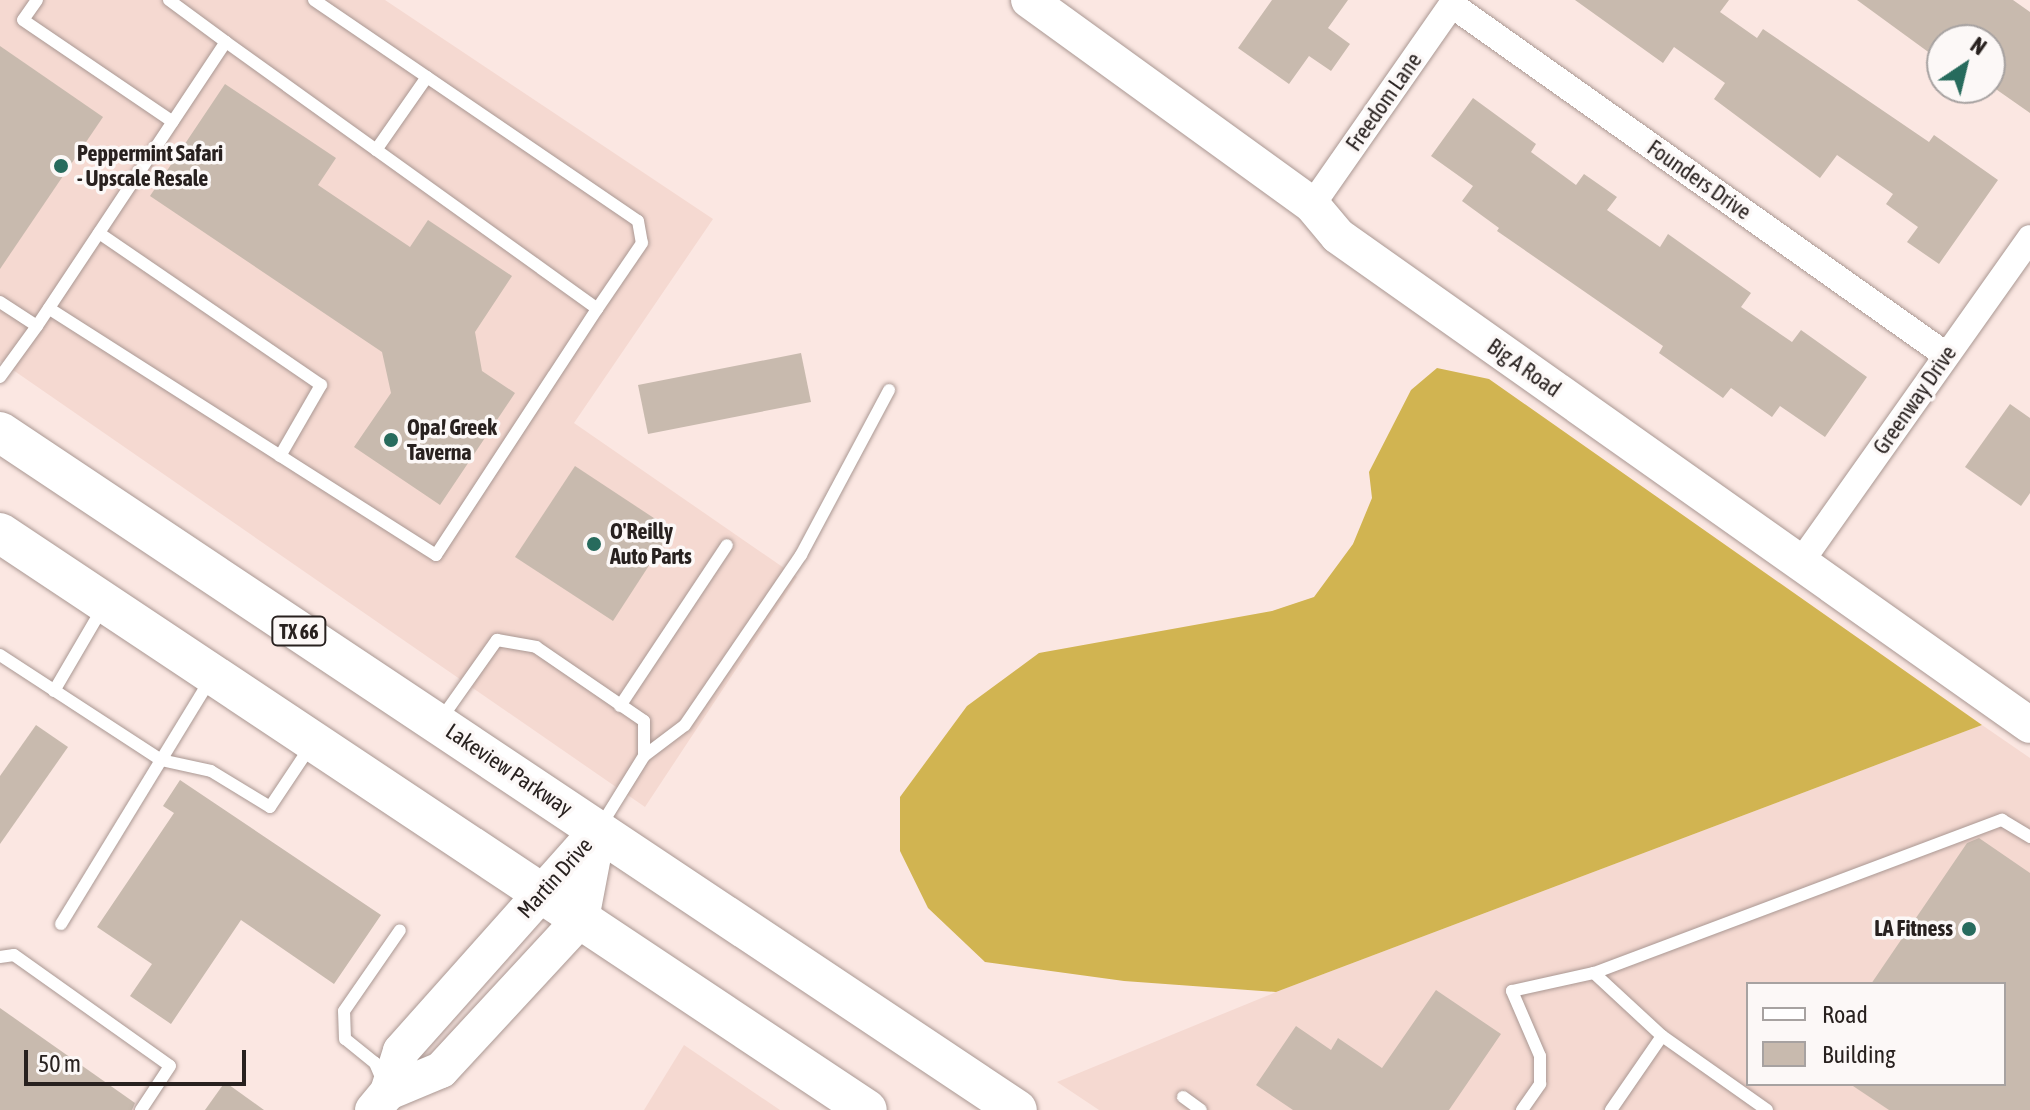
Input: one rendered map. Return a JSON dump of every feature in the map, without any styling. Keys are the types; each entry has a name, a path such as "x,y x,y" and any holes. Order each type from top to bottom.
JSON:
{"main road":[{"name":"Lakeview Parkway","path":"0,432 1017,1110"},
{"path":"0,533 867,1110"}],"street":[{"name":"Big A Road","path":"1029,0 1312,205 1338,236 2030,725"},
{"name":"Freedom Lane","path":"1312,205 1454,2"},
{"name":"Founders Drive","path":"1454,2 1946,355"},
{"name":"Greenway Drive","path":"1800,563 2030,238"},
{"name":"Martin Drive","path":"380,1101 401,1051 598,830"},
{"name":"Martin Drive","path":"581,919 598,830"},
{"path":"380,1101 441,1070 581,919"}],"lane":[{"path":"37,0 23,20 173,122"},
{"path":"169,0 597,309"},
{"path":"49,308 436,555 642,243 638,221 314,0"},
{"path":"0,377 226,42"},
{"path":"376,150 427,77"},
{"path":"99,233 321,385 280,456"},
{"path":"0,302 37,326"},
{"path":"598,830 644,756 685,725 801,555 889,390"},
{"path":"620,706 727,545"},
{"path":"54,691 106,603"},
{"path":"438,723 497,640 536,647 644,721 644,756"},
{"path":"0,655 161,760 211,771 270,807 313,741"},
{"path":"61,924 213,675"},
{"path":"1522,1110 1540,1084 1540,1056 1512,991 1594,973 2002,820 2030,837"},
{"path":"380,1101 375,1063 345,1039 344,1011 400,930"},
{"path":"0,957 14,955 170,1066 141,1110"},
{"path":"1594,973 1662,1036 1767,1110"},
{"path":"1611,1110 1662,1036"},
{"path":"1183,1097 1201,1110"}],"shaded area":[{"path":"0,0 385,0 713,219 574,423 797,577 645,807 0,361"},
{"path":"1437,368 1489,379 1982,725 1276,992 1124,981 985,962 928,908 900,851 900,797 967,706 1039,653 1272,611 1314,597 1353,544 1372,498 1369,472 1411,390"},
{"path":"1982,725 2030,758 2030,1110 1099,1110 1057,1082 1276,992"},
{"path":"684,1045 780,1110 644,1110"}],"building":[{"path":"1272,0 1348,0 1328,28 1350,44 1331,71 1309,56 1289,84 1238,48"},
{"path":"1575,0 1729,0 1720,12 1757,38 1763,29 1929,142 1934,135 1998,180 1939,264 1907,242 1918,227 1886,204 1893,194 1837,155 1820,178 1714,99 1725,83 1674,47 1663,63"},
{"path":"1857,0 2013,0 2030,12 2030,113 2006,96 2006,24 1926,24 1926,50"},
{"path":"0,46 103,117 0,269"},
{"path":"225,84 336,158 318,185 410,247 428,220 512,276 475,332 482,371 515,393 440,505 354,447 391,393 382,352 150,196"},
{"path":"1473,98 1536,144 1531,152 1576,185 1584,174 1617,197 1607,210 1660,247 1668,234 1751,293 1741,307 1792,342 1801,330 1867,377 1825,437 1780,406 1772,417 1731,388 1723,398 1659,353 1663,346 1497,231 1499,228 1462,201 1473,186 1431,156"},
{"path":"801,353 811,402 648,434 638,385"},
{"path":"2010,404 2030,418 2030,493 2021,506 1965,467"},
{"name":"O'Reilly Auto Parts","path":"575,466 672,530 613,621 515,557"},
{"path":"36,725 68,747 0,844 0,776"},
{"path":"180,780 381,915 334,984 241,920 171,1024 130,996 152,964 97,927 174,813 163,806"},
{"name":"LA Fitness","path":"1979,838 2030,873 2030,1110 1889,1110 1853,1086 2006,1086 2006,982 1872,982 1967,843"},
{"path":"1436,990 1501,1034 1449,1110 1293,1110 1256,1085 1296,1026 1331,1050 1338,1038 1382,1068"},
{"path":"0,1008 135,1103 132,1110 0,1110"},
{"path":"225,1082 264,1110 205,1110"}],"place":[{"name":"Peppermint Safari - Upscale Resale","path":"61,166"},
{"name":"Opa! Greek Taverna","path":"391,440"},
{"name":"O'Reilly Auto Parts","path":"594,544"},
{"name":"LA Fitness","path":"1969,929"}]}
